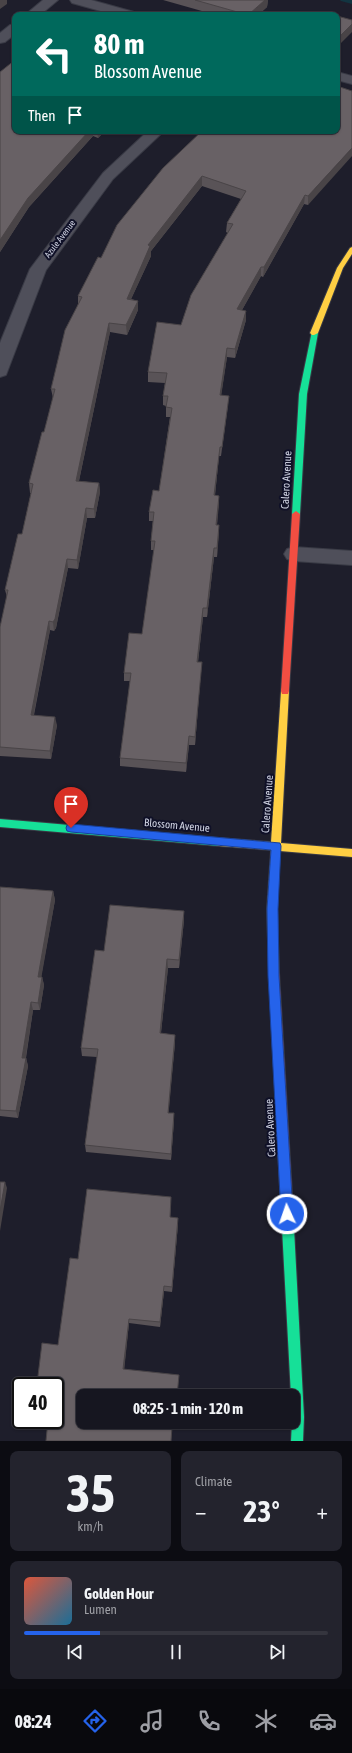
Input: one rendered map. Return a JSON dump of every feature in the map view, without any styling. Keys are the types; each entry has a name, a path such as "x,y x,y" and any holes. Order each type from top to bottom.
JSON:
{"street":[{"path":"36,12 52,0"},
{"path":"77,0 119,12"},
{"path":"0,39 12,30"},
{"path":"340,77 352,80"},
{"name":"Azule Avenue","path":"0,371 5,352 38,269 108,176 155,134"},
{"name":"Calero Avenue","path":"298,1441 298,1417 274,976 272,909 277,846 303,394 315,328 340,268 352,249"},
{"path":"294,554 352,558"},
{"name":"Blossom Avenue","path":"0,823 352,853"}],"building":[{"path":"195,0 265,0 251,12 237,12"},
{"path":"340,17 352,20 352,24 340,36"},
{"path":"12,62 12,134 86,134 28,198 0,240 0,72"},
{"path":"340,87 352,91 352,148 308,196 305,195 264,267 261,267 237,309 246,311 235,349 227,348 220,395 229,396 222,447 220,447 214,495 219,496 216,525 219,525 217,548 214,548 207,608 203,608 197,662 202,662 195,737 189,736 186,763 120,758 131,673 124,673 129,633 142,634 155,541 151,541 154,512 149,512 153,490 159,491 172,408 166,407 168,396 163,396 167,373 148,372 157,322 181,325 191,295 233,224 227,223 246,191 202,176 148,245 150,246 127,299 138,301 126,325 109,323 76,481 99,483 94,509 86,508 77,560 67,559 55,619 53,622 49,621 31,715 55,717 50,751 0,747 0,627 8,590 5,590 18,534 22,534 33,484 29,483 55,389 51,389 65,330 82,297 78,296 98,257 101,258 117,225 163,168 199,134 340,134"},
{"path":"0,887 53,891 38,977 42,977 38,1003 31,1002 22,1058 26,1058 16,1111 0,1110"},
{"path":"110,905 184,911 179,960 167,959 160,1033 175,1035 168,1113 174,1113 171,1154 85,1145 98,1049 81,1048 95,950 104,951"},
{"path":"0,1182 5,1182 0,1211"},
{"path":"87,1189 171,1197 170,1217 178,1218 172,1287 164,1286 160,1322 129,1319 123,1369 179,1375 178,1389 76,1389 76,1429 172,1429 171,1441 46,1441 47,1429 64,1429 64,1377 38,1377 42,1343 58,1345 70,1258 78,1259"}],"waterway":[{"path":"343,0 352,2"}],"traffic: fast":[{"path":"296,514 303,394 314,333"},
{"path":"0,823 219,842"},
{"path":"288,1228 298,1417 297,1441"}],"traffic: slow":[{"path":"314,333 340,268 352,249"},
{"path":"274,972 272,909 285,691"},
{"path":"219,842 352,853"}],"traffic: jam":[{"path":"285,691 296,514"},
{"path":"274,972 288,1228"}],"route":[{"path":"71,828 277,846 272,909 274,976 287,1214"}]}
